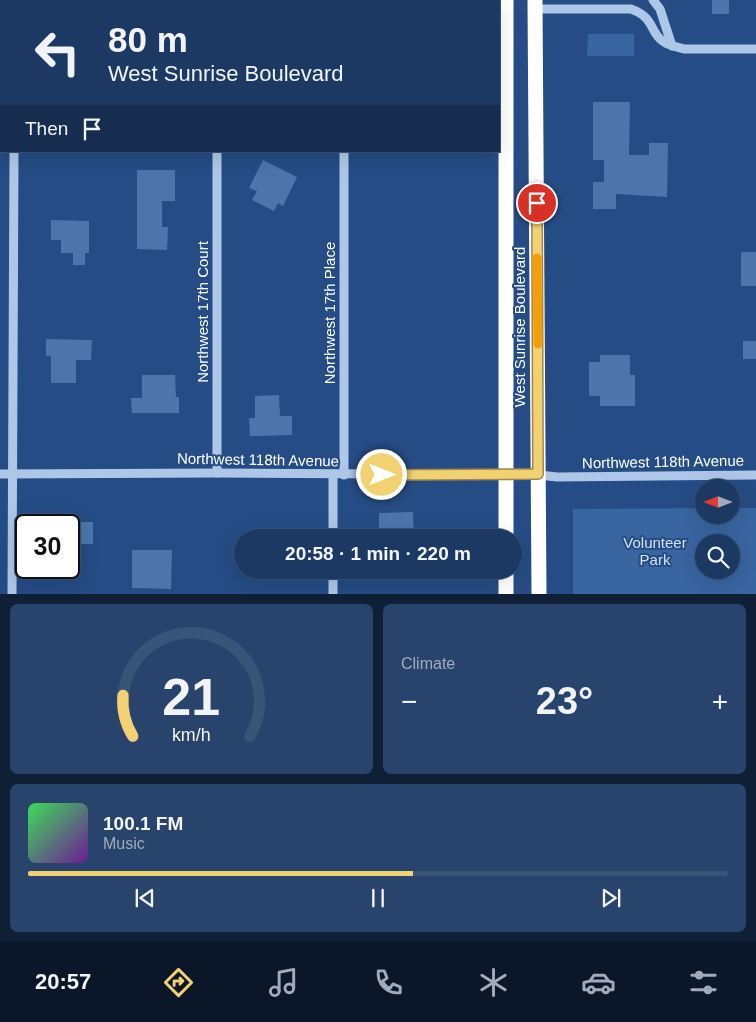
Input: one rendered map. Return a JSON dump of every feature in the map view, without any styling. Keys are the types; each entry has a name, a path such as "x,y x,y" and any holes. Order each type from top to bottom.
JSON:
{"highway":[{"name":"West Sunrise Boulevard","path":"506,0 506,529"},
{"name":"West Sunrise Boulevard","path":"535,5 538,594"},
{"path":"506,579 506,594"}],"street":[{"path":"653,0 660,9 672,46"},
{"path":"535,5 602,4 631,9 645,14 663,42 672,46 684,49 756,49"},
{"path":"12,594 14,152"},
{"name":"Northwest 17th Court","path":"216,472 217,152"},
{"name":"Northwest 17th Place","path":"344,152 344,475"},
{"name":"Northwest 118th Avenue","path":"0,474 216,472 333,475 538,474 557,477 756,475"},
{"path":"333,475 333,529"},
{"path":"333,579 333,594"}],"green space":[{"path":"588,34 634,34 634,56 587,56"},
{"name":"Volunteer Park","path":"695,508 695,524 740,524 740,508 756,508 756,594 573,594 573,509"}],"building":[{"path":"712,0 729,0 729,14 712,14"},
{"path":"593,102 630,102 629,155 649,155 649,143 668,143 667,197 616,194 616,209 593,209 593,182 604,182 604,160 593,160"},
{"path":"263,160 297,177 283,206 278,203 274,211 252,200 257,191 249,188"},
{"path":"137,170 175,170 175,201 162,201 162,227 168,227 167,250 137,249"},
{"path":"51,220 89,221 89,253 85,253 85,265 73,265 73,253 61,253 61,240 51,240"},
{"path":"741,252 756,252 756,286 741,286"},
{"path":"46,339 92,340 91,360 76,360 76,383 51,383 51,356 46,356"},
{"path":"743,341 756,341 756,359 743,359"},
{"path":"600,355 630,355 630,375 635,375 635,406 600,406 600,396 589,396 589,362 600,362"},
{"path":"142,375 175,375 176,397 179,397 179,413 132,413 131,398 142,398"},
{"path":"279,395 280,416 292,416 292,435 250,436 249,418 255,418 255,396"},
{"path":"413,512 414,529 379,529 379,513"},
{"path":"80,522 93,522 93,544 80,544"},
{"path":"132,550 172,550 171,589 132,588"}],"slow traffic":[{"path":"537,258 538,344"}],"route":[{"path":"382,475 538,474 537,203"}]}
